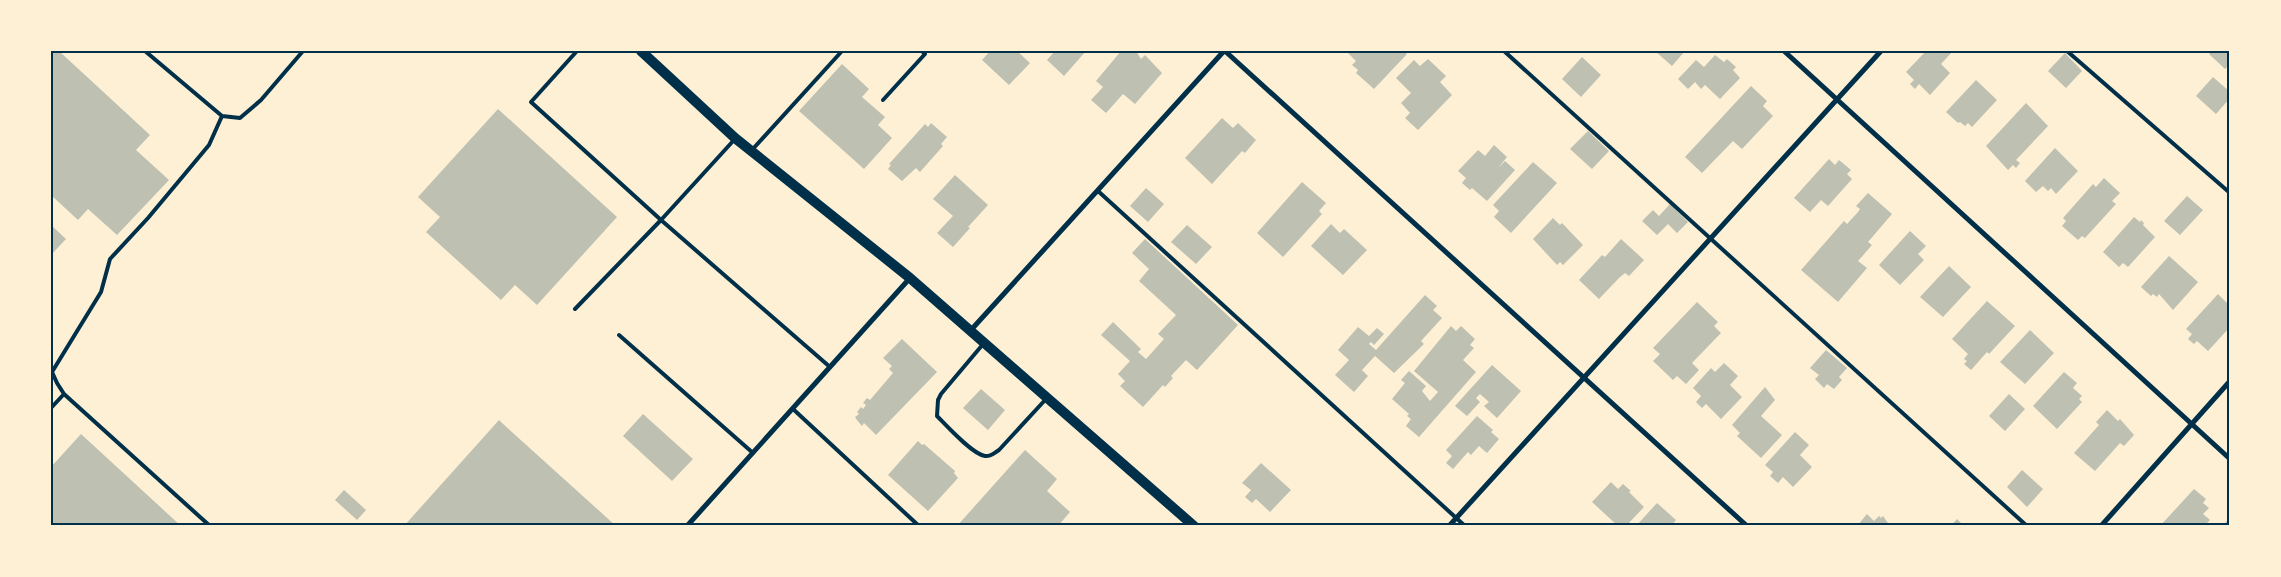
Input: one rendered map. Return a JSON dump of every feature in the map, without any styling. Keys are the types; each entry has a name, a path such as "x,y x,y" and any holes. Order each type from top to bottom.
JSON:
{"main road":[{"path":"641,51 735,138 910,278 1194,526"}],"street":[{"path":"971,330 1224,51 1585,377 1746,526"},
{"path":"1784,51 2230,459"},
{"path":"1449,526 1880,51"},
{"path":"687,526 910,278"},
{"path":"2101,526 2190,423 2230,381"}],"lane":[{"path":"145,51 222,116 240,118 261,100 303,51"},
{"path":"577,51 531,102 661,220 830,367"},
{"path":"751,151 842,51"},
{"path":"883,100 924,54 922,51"},
{"path":"1504,51 2027,526"},
{"path":"2067,51 2230,193"},
{"path":"210,526 64,394 56,383 52,372 101,292 110,259 148,218 209,145 222,116"},
{"path":"575,309 661,220 735,138"},
{"path":"1098,191 1465,526"},
{"path":"619,335 753,453"},
{"path":"985,342 938,400 937,416 949,428 983,456 991,456 999,450 1048,398"},
{"path":"51,408 64,394"},
{"path":"793,409 919,526"}],"building":[{"path":"51,51 59,51 150,135 136,150 169,180 117,235 88,209 78,220 51,195"},
{"path":"990,51 1017,51 1030,63 1009,85 982,60"},
{"path":"1055,51 1086,51 1064,76 1047,60"},
{"path":"1121,51 1136,51 1141,59 1145,55 1162,73 1135,104 1123,94 1106,113 1091,100 1103,87 1096,81"},
{"path":"1346,51 1404,51 1407,54 1374,89 1356,73 1358,70 1352,65 1356,61"},
{"path":"1655,51 1685,51 1672,66"},
{"path":"1926,51 1953,51 1941,64 1950,73 1930,95 1919,84 1915,89 1910,84 1914,80 1906,72"},
{"path":"2212,51 2230,51 2230,64 2225,69 2209,54"},
{"path":"2065,53 2082,71 2066,88 2048,71"},
{"path":"1715,55 1724,62 1727,59 1736,67 1733,70 1740,78 1720,99 1705,85 1701,89 1695,82 1688,89 1678,79 1696,60 1704,67"},
{"path":"1582,57 1601,75 1581,97 1562,79"},
{"path":"1428,59 1446,76 1440,82 1452,95 1418,130 1405,118 1410,113 1401,103 1411,93 1396,78 1414,60 1420,66"},
{"path":"842,64 869,89 862,97 885,117 878,125 892,138 864,169 799,111"},
{"path":"2213,77 2230,92 2230,98 2216,114 2196,96"},
{"path":"1976,80 1997,100 1972,127 1968,123 1965,126 1960,122 1958,123 1946,112"},
{"path":"1751,86 1767,101 1763,106 1773,116 1742,149 1733,141 1702,173 1685,157"},
{"path":"2026,103 2048,126 2016,160 2020,163 2016,168 2013,165 2008,170 1986,146"},
{"path":"498,109 617,217 537,305 515,285 501,300 426,232 440,217 418,197"},
{"path":"1222,118 1233,128 1238,123 1256,140 1245,153 1242,151 1212,184 1185,158"},
{"path":"931,123 947,137 941,144 943,146 920,172 916,168 902,181 888,169 891,165 889,164 925,124 928,127"},
{"path":"1588,131 1609,151 1592,169 1570,149"},
{"path":"1494,145 1507,157 1498,168 1505,161 1515,170 1487,201 1472,188 1470,190 1462,183 1466,178 1458,171 1478,150 1485,156"},
{"path":"2055,148 2078,171 2056,194 2051,188 2048,191 2043,186 2036,192 2025,181"},
{"path":"1829,159 1835,165 1839,160 1851,170 1847,174 1852,179 1828,206 1821,200 1810,212 1794,198"},
{"path":"1533,162 1557,183 1511,233 1494,217 1499,211 1493,205"},
{"path":"955,175 988,205 953,247 937,233 953,216 933,199"},
{"path":"2104,178 2120,193 2112,201 2116,204 2085,238 2082,236 2078,240 2062,226 2066,221 2063,218 2093,184 2096,187"},
{"path":"1302,182 1326,203 1319,211 1322,214 1283,257 1257,233"},
{"path":"1146,188 1164,204 1148,222 1130,206"},
{"path":"1868,193 1892,214 1868,242 1872,245 1858,261 1867,268 1838,302 1801,270 1844,221 1847,224 1858,212 1860,209 1856,206"},
{"path":"2187,196 2203,210 2180,235 2164,221"},
{"path":"1670,204 1688,222 1677,233 1668,224 1657,235 1642,221 1653,210 1659,216"},
{"path":"2134,217 2140,222 2141,220 2144,223 2143,225 2155,237 2128,267 2123,263 2119,267 2103,252"},
{"path":"1553,218 1560,225 1562,223 1583,245 1563,265 1560,262 1557,265 1533,239"},
{"path":"1331,224 1340,233 1344,229 1367,250 1343,275 1311,246"},
{"path":"51,225 66,239 51,255"},
{"path":"1187,225 1212,247 1196,264 1171,242"},
{"path":"1910,231 1926,246 1918,254 1924,260 1900,285 1879,265"},
{"path":"1145,239 1238,325 1197,370 1186,360 1171,376 1173,378 1165,387 1163,385 1143,407 1120,386 1125,381 1118,374 1130,361 1101,335 1113,322 1141,349 1138,352 1146,359 1164,339 1158,334 1176,315 1139,281 1149,269 1132,253"},
{"path":"1621,239 1644,260 1629,276 1625,273 1619,278 1599,299 1579,280 1602,255 1605,257"},
{"path":"2169,256 2198,282 2173,310 2159,294 2157,297 2153,294 2151,296 2141,287"},
{"path":"1949,266 1971,287 1943,317 1920,297"},
{"path":"2218,294 2227,303 2230,300 2230,327 2208,351 2197,341 2194,344 2188,339 2192,334 2186,329"},
{"path":"1425,295 1437,306 1433,310 1442,318 1421,341 1424,344 1394,373 1375,356 1362,370 1368,376 1354,392 1335,375 1349,360 1338,350 1358,327 1369,336 1377,328 1384,334 1374,345 1371,342 1369,344 1376,350"},
{"path":"1987,301 2015,326 1971,370 1964,364 1967,361 1964,359 1968,354 1952,339"},
{"path":"1697,302 1718,322 1714,326 1721,333 1692,363 1699,370 1686,384 1677,376 1673,380 1653,361 1660,354 1653,348"},
{"path":"1451,326 1456,331 1461,326 1475,339 1470,345 1474,348 1463,360 1476,372 1419,437 1406,426 1411,419 1407,416 1409,414 1392,399 1405,383 1401,380 1409,371 1426,386 1422,391 1430,401 1438,392 1414,371"},
{"path":"2030,330 2054,353 2025,384 2000,362"},
{"path":"902,339 937,372 876,435 864,423 862,426 855,417 859,414 857,412 861,407 863,409 866,405 863,403 867,398 870,400 893,373 889,369 892,366 883,358"},
{"path":"1826,350 1847,368 1839,377 1842,380 1834,389 1827,384 1824,388 1815,379 1819,375 1810,368"},
{"path":"1724,363 1738,376 1730,385 1742,397 1721,419 1706,404 1702,408 1696,402 1701,396 1693,388 1711,368 1715,372"},
{"path":"1492,365 1521,391 1497,418 1484,406 1489,402 1480,394 1476,398 1480,402 1467,416 1455,406"},
{"path":"2064,372 2077,383 2073,388 2082,396 2079,399 2082,402 2057,429 2033,406"},
{"path":"1765,387 1775,400 1761,416 1782,435 1761,458 1737,436 1740,433 1732,425"},
{"path":"981,389 1005,410 988,430 963,408"},
{"path":"2009,394 2025,409 2005,431 1989,416"},
{"path":"2107,410 2118,421 2120,419 2134,435 2124,446 2120,443 2095,471 2074,453 2099,425 2096,422"},
{"path":"643,414 693,459 672,481 623,436"},
{"path":"1477,416 1493,430 1491,432 1499,439 1487,453 1479,446 1471,455 1468,452 1453,469 1446,463 1452,456 1446,450"},
{"path":"499,420 502,423 616,526 404,526"},
{"path":"1795,432 1809,445 1800,455 1812,467 1793,487 1783,477 1778,483 1770,476 1773,472 1765,465"},
{"path":"81,434 181,526 51,526 51,467"},
{"path":"918,441 955,471 954,473 958,478 928,511 888,475"},
{"path":"1025,450 1057,479 1047,491 1070,512 1058,526 957,526"},
{"path":"1261,463 1291,490 1270,512 1256,499 1252,503 1245,497 1251,490 1242,483"},
{"path":"2022,470 2043,489 2027,507 2007,487"},
{"path":"1611,482 1618,489 1623,484 1644,507 1626,526 1618,526 1592,502"},
{"path":"2194,489 2206,499 2203,503 2209,508 2203,514 2210,520 2204,526 2160,526"},
{"path":"344,490 366,510 357,520 335,500"},
{"path":"1657,503 1676,520 1671,526 1636,526"},
{"path":"1867,514 1874,521 1879,516 1881,518 1883,516 1890,526 1857,526"},
{"path":"2230,518 2230,526 2222,526"},
{"path":"1957,519 1964,526 1951,526"}]}
